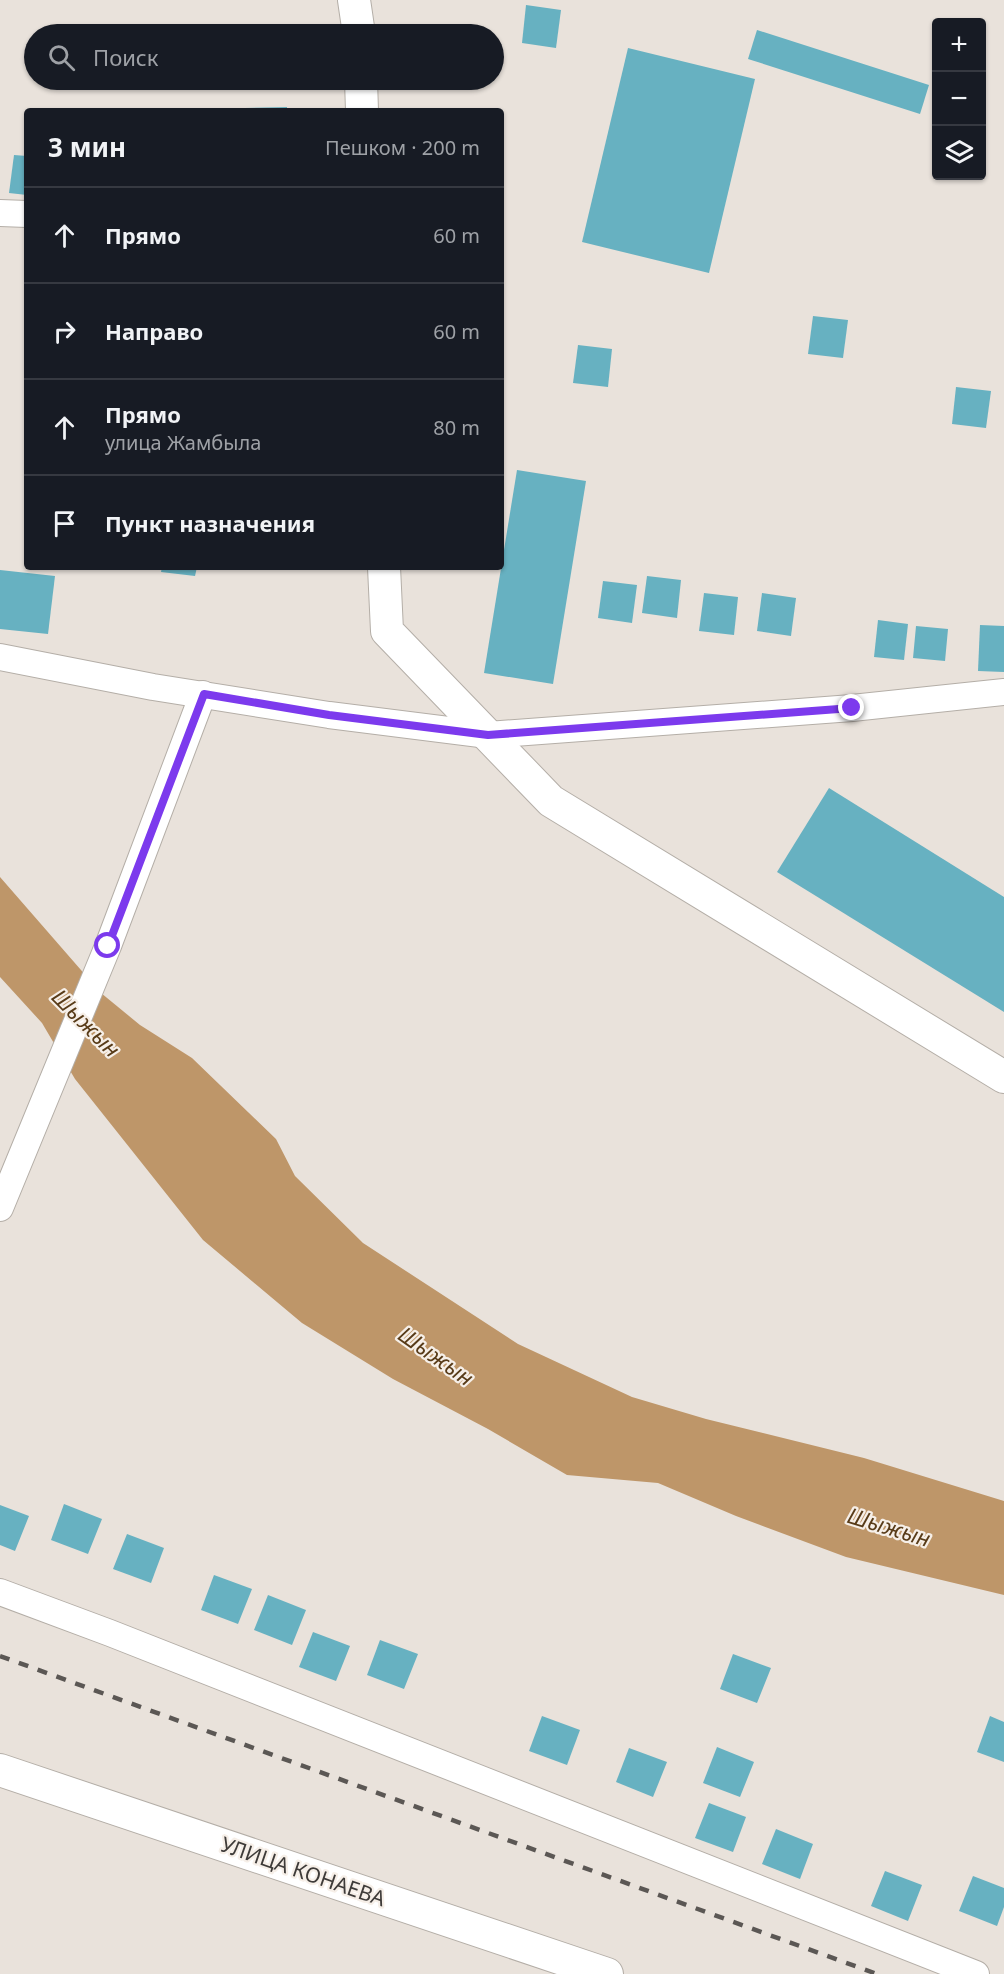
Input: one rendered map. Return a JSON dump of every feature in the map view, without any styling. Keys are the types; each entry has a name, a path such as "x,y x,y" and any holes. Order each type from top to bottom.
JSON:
{"street":[{"path":"354,2 357,24"},
{"path":"361,90 362,108"},
{"path":"0,213 24,214"},
{"path":"384,570 387,631 551,801 1004,1077"},
{"path":"0,657 329,715 488,735 852,708 1004,692"},
{"path":"0,1208 108,946 204,694"},
{"path":"0,1592 110,1633 976,1974"},
{"name":"УЛИЦА КОНАЕВА","path":"0,1770 607,1974"}],"water":[{"name":"Шыжын","path":"0,877 101,993 140,1025 192,1058 276,1139 295,1176 363,1243 518,1344 632,1397 706,1419 864,1458 1004,1501 1004,1595 846,1557 736,1516 658,1483 567,1475 488,1429 393,1379 302,1323 203,1240 75,1079 42,1023 0,977"}],"building":[{"path":"526,5 561,10 556,48 522,43"},
{"path":"757,30 929,85 920,114 748,59"},
{"path":"628,48 755,79 709,273 582,242"},
{"path":"14,155 24,156 24,195 9,193"},
{"path":"813,316 848,320 843,358 808,354"},
{"path":"578,345 612,349 608,387 573,383"},
{"path":"956,387 991,391 986,428 952,424"},
{"path":"517,470 586,481 553,684 484,673 501,570 504,570 504,550"},
{"path":"0,570 55,576 48,634 0,629"},
{"path":"161,570 196,570 195,576 161,572"},
{"path":"647,576 681,580 677,618 642,613"},
{"path":"603,581 637,585 632,623 598,618"},
{"path":"704,593 738,597 734,635 699,631"},
{"path":"762,593 796,598 791,636 757,631"},
{"path":"878,620 908,624 904,660 874,657"},
{"path":"980,625 1004,626 1004,672 978,671"},
{"path":"916,626 948,629 945,661 913,658"},
{"path":"829,788 1004,897 1004,1012 777,872"},
{"path":"64,1504 102,1519 88,1554 51,1540"},
{"path":"0,1505 29,1516 15,1551 0,1545"},
{"path":"127,1534 164,1548 151,1583 113,1569"},
{"path":"214,1575 252,1589 238,1624 201,1610"},
{"path":"268,1595 306,1610 292,1645 254,1630"},
{"path":"313,1632 350,1646 336,1681 299,1667"},
{"path":"380,1640 418,1654 404,1689 367,1675"},
{"path":"733,1654 771,1668 757,1703 720,1689"},
{"path":"542,1716 580,1730 567,1765 529,1751"},
{"path":"990,1716 1004,1722 1004,1762 977,1752"},
{"path":"717,1747 754,1762 740,1797 703,1783"},
{"path":"629,1748 667,1762 653,1797 616,1782"},
{"path":"709,1803 746,1817 733,1852 695,1838"},
{"path":"776,1829 813,1844 800,1879 762,1864"},
{"path":"885,1871 922,1885 908,1921 871,1906"},
{"path":"973,1876 1004,1888 1004,1907 997,1926 959,1911"}],"railway":[{"path":"0,1656 877,1974"}],"route":[{"path":"108,946 204,694 329,715 488,735 852,708"}]}
